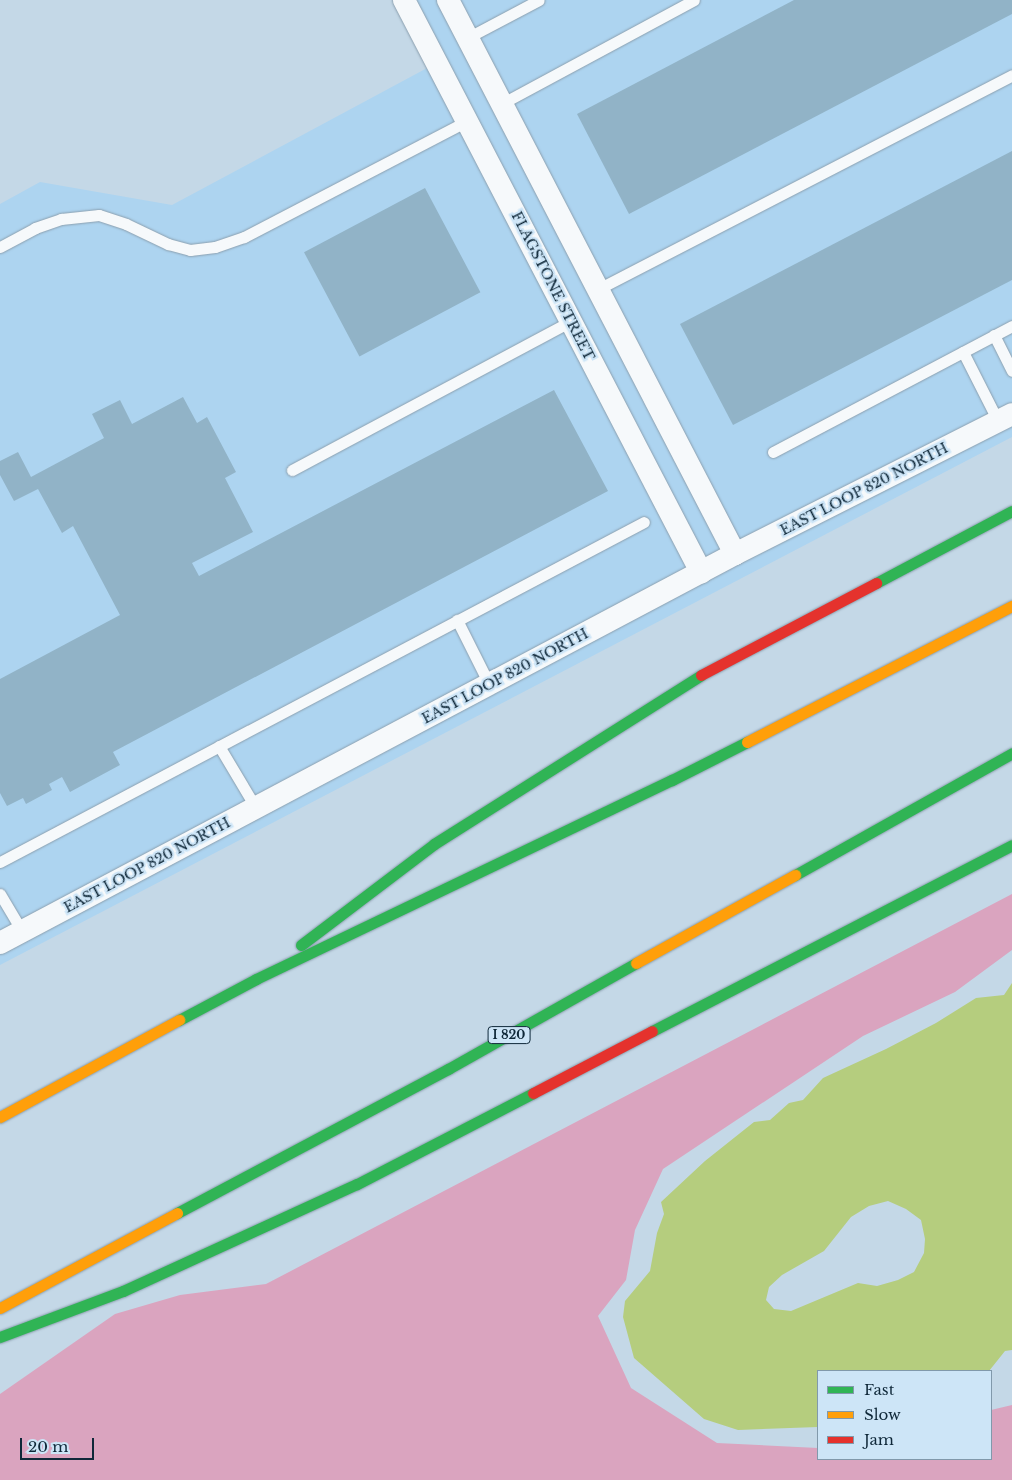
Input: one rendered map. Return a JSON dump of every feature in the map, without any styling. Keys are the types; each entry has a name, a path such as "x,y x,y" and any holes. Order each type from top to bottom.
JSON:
{"highway":[{"path":"256,980 434,844 701,675 1012,511"},
{"path":"0,1117 256,980 672,780 1012,606"},
{"name":"I 820","path":"0,1308 448,1069 1012,753"},
{"path":"0,1337 123,1291 357,1184 1012,845"}],"street":[{"name":"FLAGSTONE STREET","path":"404,0 701,572"},
{"path":"448,0 735,554"},
{"name":"EAST LOOP 820 NORTH","path":"0,943 735,554 1005,417"}],"lane":[{"path":"467,38 539,0"},
{"path":"501,104 694,0"},
{"path":"598,289 1012,75"},
{"path":"0,248 35,228 61,219 98,215 126,224 168,244 190,250 215,247 244,237 467,121"},
{"path":"292,470 571,321"},
{"path":"773,452 1012,326"},
{"path":"994,335 1012,371"},
{"path":"963,352 1005,417"},
{"path":"0,862 644,522"},
{"path":"457,620 489,684"},
{"path":"219,746 256,808"},
{"path":"0,894 22,932"}],"shaded area":[{"path":"394,0 1012,0 1012,437 0,965 0,204 40,182 172,205 429,67"},
{"path":"1012,894 1012,950 955,992 863,1036 663,1169 635,1230 626,1280 598,1316 631,1388 717,1443 817,1448 817,1460 992,1460 992,1410 1012,1405 1012,1480 0,1480 0,1394 115,1314 180,1295 266,1284"},
{"path":"1012,983 1012,1350 1005,1351 990,1370 817,1370 817,1427 738,1430 704,1419 634,1358 623,1317 625,1301 650,1271 657,1233 664,1214 661,1202 705,1161 754,1122 770,1120 789,1103 803,1100 823,1078 936,1023 976,998 1004,995","holes":["888,1201 906,1209 921,1220 925,1239 924,1253 914,1272 898,1280 877,1286 858,1283 791,1311 774,1309 766,1300 769,1287 782,1275 824,1251 851,1217 869,1206"]}],"building":[{"path":"794,0 1012,0 1012,14 629,214 577,114"},
{"path":"1012,151 1012,280 733,425 680,324"},
{"path":"425,188 480,292 359,357 304,252"},
{"path":"554,390 608,491 113,752 120,765 70,792 62,777 49,784 52,790 26,804 23,798 7,806 0,793 0,679 120,615 73,526 62,533 38,489 14,501 0,475 0,461 18,452 31,477 104,438 92,414 120,400 132,424 183,397 197,423 207,417 236,472 225,478 253,532 192,563 199,576"}],"traffic: fast":[{"path":"876,583 1012,511"},
{"path":"301,945 434,844 701,675"},
{"path":"179,1020 256,979 672,780 747,742"},
{"path":"795,875 1012,753"},
{"path":"652,1031 1012,845"},
{"path":"177,1213 448,1069 636,963"},
{"path":"0,1337 123,1291 357,1184 533,1093"}],"traffic: slow":[{"path":"747,742 1012,606"},
{"path":"636,963 795,875"},
{"path":"0,1117 179,1020"},
{"path":"0,1308 177,1213"}],"traffic: jam":[{"path":"701,675 876,583"},
{"path":"533,1093 652,1031"}]}
